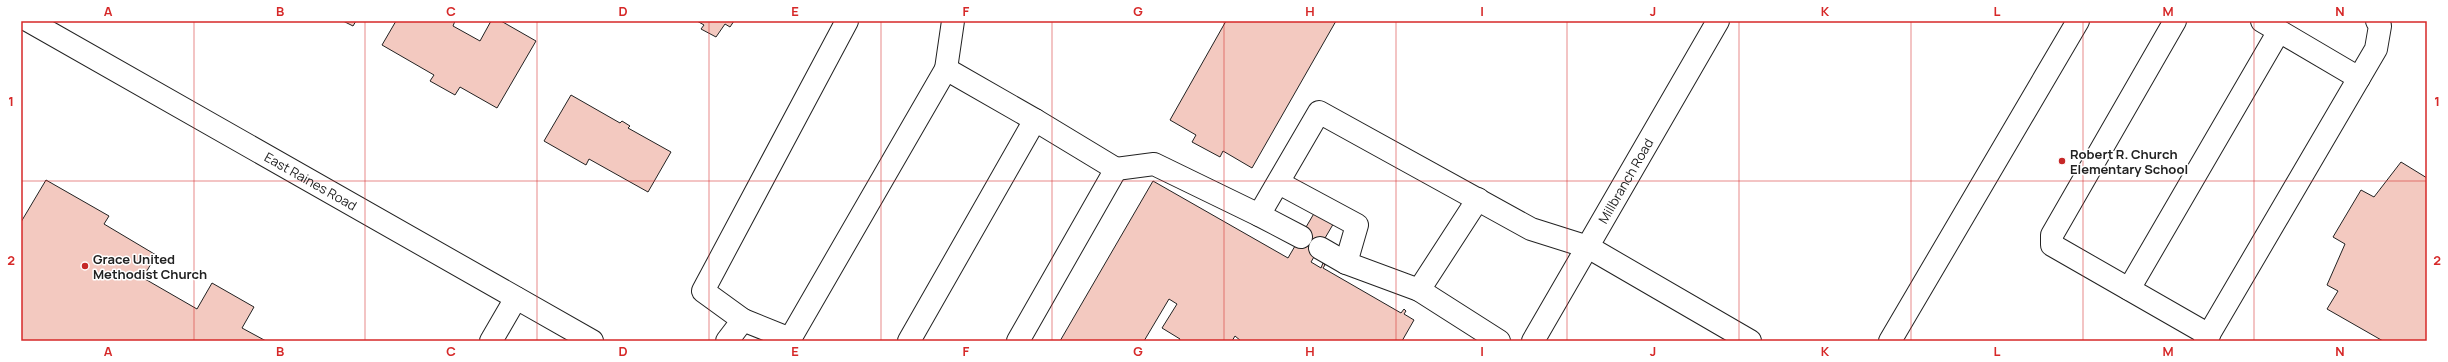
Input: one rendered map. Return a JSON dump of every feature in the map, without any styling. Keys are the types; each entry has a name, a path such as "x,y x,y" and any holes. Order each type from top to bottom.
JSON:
{"main road":[{"name":"East Raines Road","path":"29,21 592,341"},
{"path":"847,21 703,291 743,320 791,340 946,69 953,21"},
{"name":"Millbranch Road","path":"1534,341 1718,21"},
{"path":"1890,341 2078,21"},
{"path":"2175,21 2052,235 2052,245 2129,289 2207,338 2376,49 2380,26 2378,21"},
{"path":"2129,289 2270,26 2359,78"},
{"path":"946,69 1116,169 1154,164 1301,237"},
{"path":"1259,215 1319,112 1531,229 1588,247 1750,341"},
{"path":"909,341 1035,120"},
{"path":"1018,341 1116,169"},
{"path":"1279,183 1357,225 1346,263"},
{"path":"1419,290 1478,199"},
{"path":"1320,248 1346,263 1419,290 1499,341"},
{"path":"491,341 516,298"},
{"path":"728,341 743,320"}],"building":[{"path":"343,21 356,21 353,26"},
{"path":"396,21 455,21 453,26 480,41 491,21 501,21 536,41 497,108 460,87 455,95 430,81 434,75 382,45"},
{"path":"697,21 734,21 730,27 725,24 716,37 701,29 704,25"},
{"path":"1226,21 1336,21 1252,168 1223,151 1220,157 1192,142 1196,135 1170,120"},
{"path":"571,95 620,123 622,121 630,126 628,128 671,152 648,192 589,159 586,165 544,141"},
{"path":"2401,162 2427,178 2427,341 2383,341 2327,309 2338,291 2327,285 2345,244 2333,237 2361,190 2374,197"},
{"name":"Grace United Methodist Church","path":"46,180 109,216 104,224 156,255 144,276 145,279 197,309 212,283 254,307 242,328 266,341 21,341 21,222"},
{"path":"1153,181 1288,258 1316,210 1335,221 1311,262 1321,268 1323,263 1325,265 1323,268 1401,313 1404,309 1406,311 1404,314 1414,320 1402,341 1241,341 1235,336 1232,341 1179,341 1180,339 1162,328 1177,304 1169,299 1144,341 1060,341"}],"place":[{"name":"Robert R. Church Elementary School","path":"2062,161"},
{"name":"Grace United Methodist Church","path":"85,266"}]}
